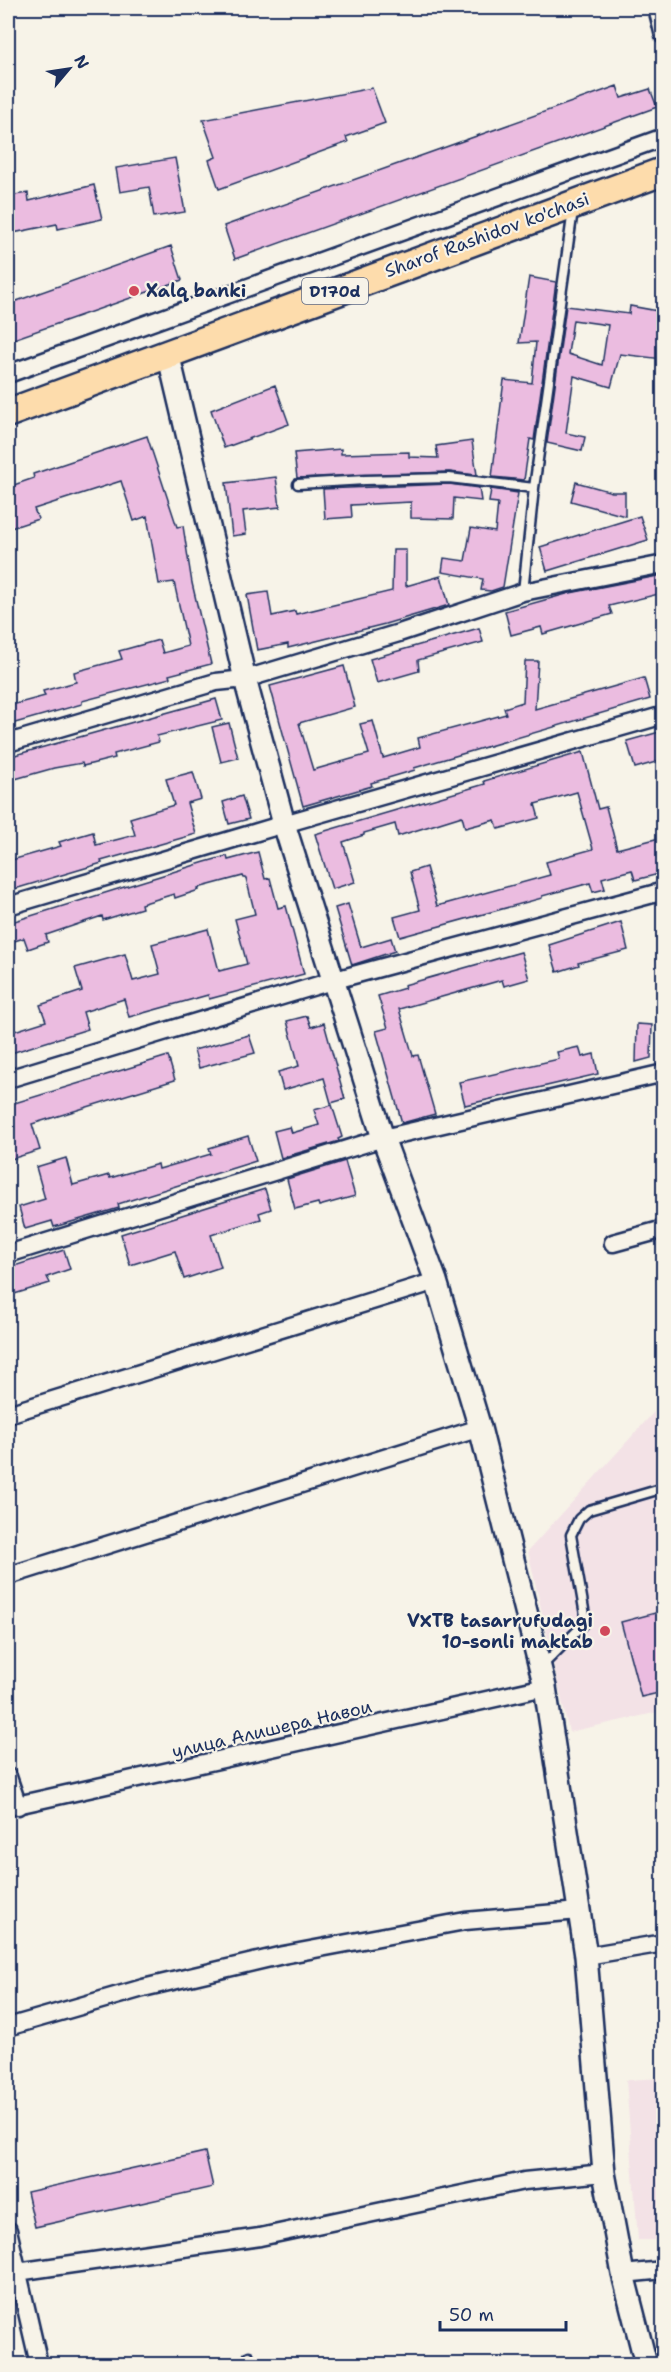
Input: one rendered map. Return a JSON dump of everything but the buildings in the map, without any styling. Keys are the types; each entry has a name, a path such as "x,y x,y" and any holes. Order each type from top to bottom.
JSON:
{"main road":[{"name":"Sharof Rashidov ko'chasi","path":"8,413 663,171"}],"street":[{"path":"657,8 663,36"},
{"path":"8,374 663,137"},
{"path":"168,353 245,679 284,824 383,1138 436,1281 480,1428 543,1677 586,1956 604,2173 623,2274 646,2364"},
{"path":"8,743 216,682 245,679 399,633 523,592 663,564"},
{"path":"8,906 663,715"},
{"path":"8,1079 334,980 663,891"},
{"path":"8,1254 383,1138 663,1073"},
{"path":"613,1243 663,1229"},
{"path":"8,1414 436,1281"},
{"path":"8,1576 480,1428"},
{"name":"улица Алишера Навои","path":"13,1807 543,1677"},
{"path":"8,1777 13,1807"},
{"path":"8,2027 143,1988 283,1955 465,1921 579,1911"},
{"path":"586,1956 663,1942"},
{"path":"17,2272 260,2237 524,2181 604,2173"},
{"path":"8,2230 39,2364"},
{"path":"623,2274 663,2270"}],"lane":[{"path":"523,592 534,488 574,204"},
{"path":"298,484 449,478 534,488"},
{"path":"543,1677 584,1624 585,1615 571,1535 579,1519 589,1510 663,1488"}],"shaded area":[{"name":"VXTB tasarrufudagi 10-sonli maktab","path":"663,1402 663,1711 569,1732 528,1551"},
{"path":"663,2078 663,2240 638,2240 626,2080"}],"place":[{"name":"Xalq banki","path":"134,291"},
{"name":"VXTB tasarrufudagi 10-sonli maktab","path":"605,1631"}]}
